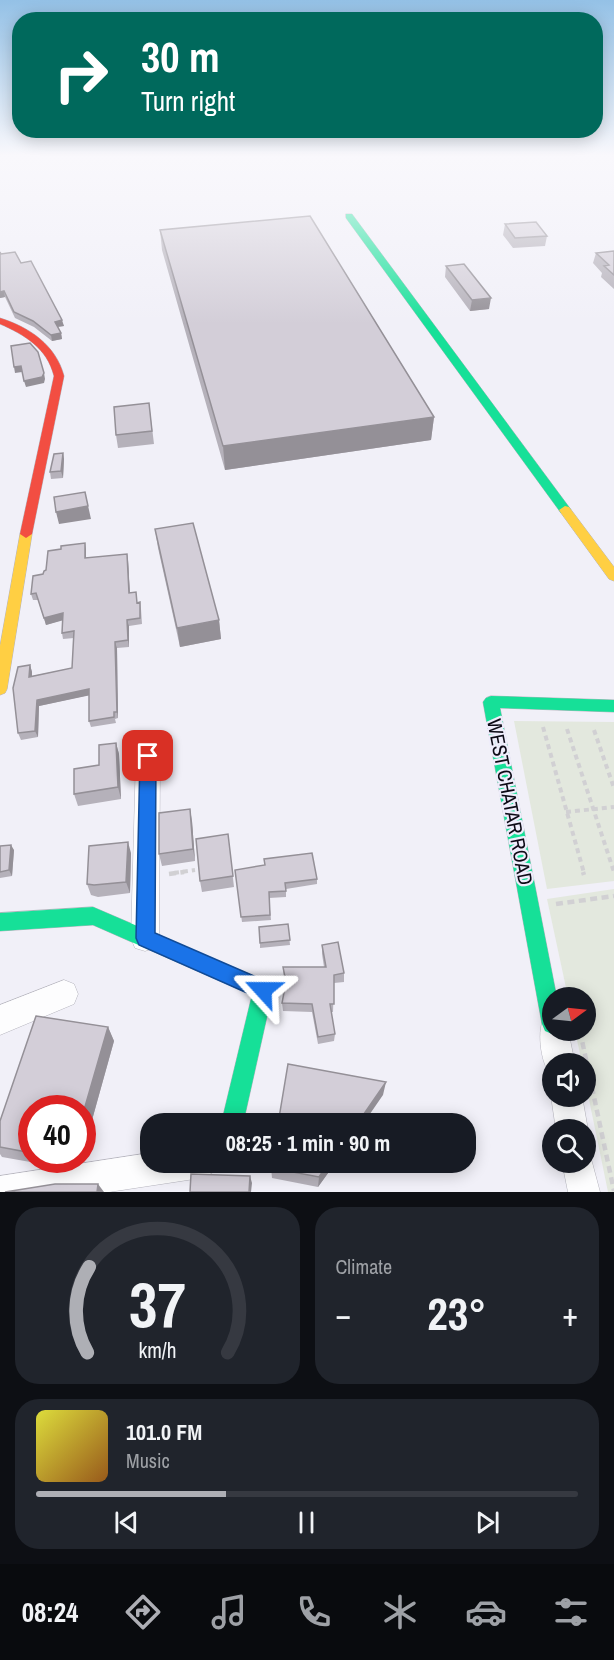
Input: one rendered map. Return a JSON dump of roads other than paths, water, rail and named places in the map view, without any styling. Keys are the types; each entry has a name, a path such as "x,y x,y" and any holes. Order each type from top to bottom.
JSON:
{"street":[{"path":"349,216 614,576"},
{"path":"0,321 31,336 44,347 57,368 59,382 45,435 0,688"},
{"name":"WEST CHATAR ROAD","path":"545,987 491,702 614,706"},
{"path":"145,938 148,756"},
{"path":"0,922 93,915 263,990 235,1113"},
{"path":"0,1020 64,994"},
{"path":"0,1192 140,1171"},
{"path":"580,1173 584,1192"}]}
